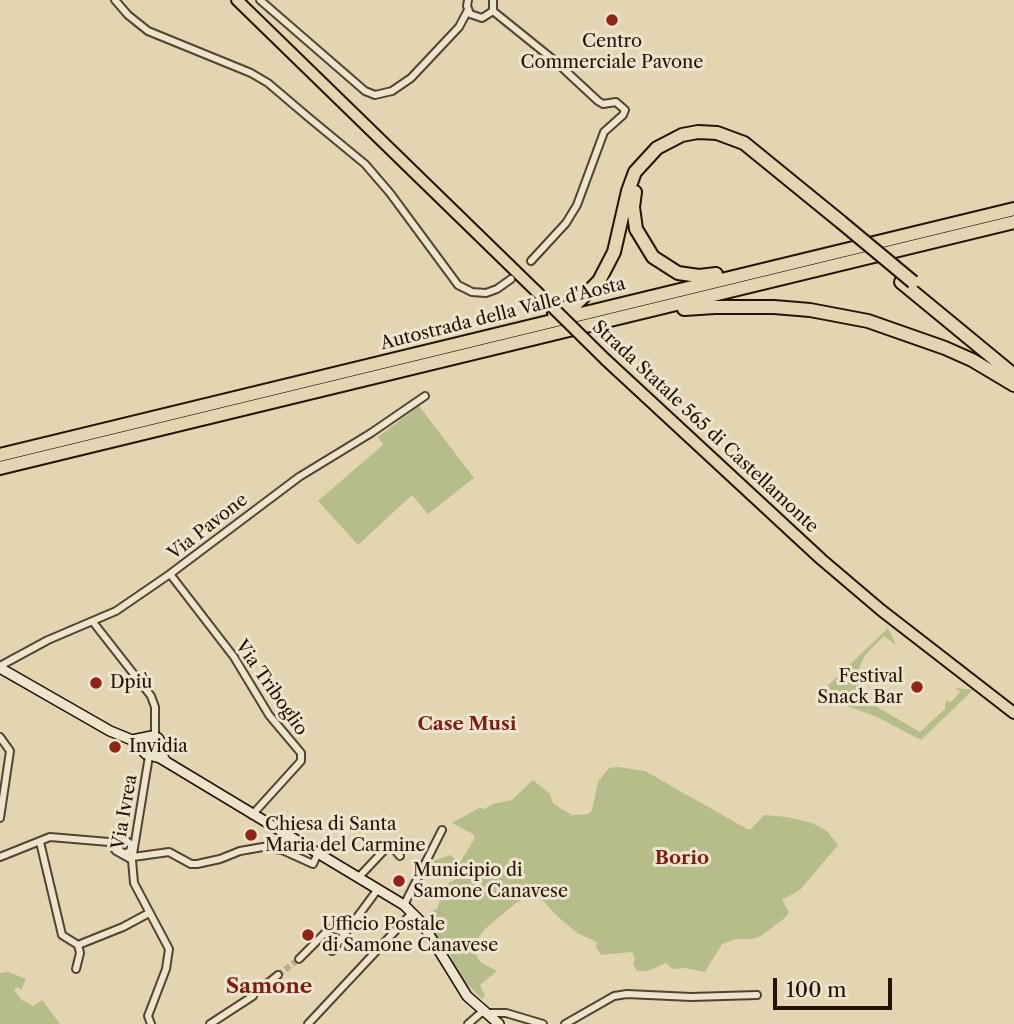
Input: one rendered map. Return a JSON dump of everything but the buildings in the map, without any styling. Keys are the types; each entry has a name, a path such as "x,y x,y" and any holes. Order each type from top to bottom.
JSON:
{"highway":[{"path":"470,340 492,330 566,309 584,297 599,281 614,252 635,172 657,148 682,135 717,133 744,143 1014,375"},
{"path":"793,262 743,268 709,276 688,275 669,269 653,257 640,240 636,229 634,197 644,172 657,158 681,143 703,139 723,141 743,150 836,223"},
{"name":"Autostrada della Valle d'Aosta","path":"0,455 1014,209"},
{"name":"Autostrada della Valle d'Aosta","path":"0,468 1014,222"},
{"path":"907,282 1014,365"},
{"path":"607,320 638,319 699,307 745,306 810,310 868,321 922,338 972,359 1014,385"}],"main road":[{"name":"Strada Statale 565 di Castellamonte","path":"237,0 606,360 821,559 881,610 1014,713"},
{"path":"0,667 110,731 132,740 404,905 422,923 467,996 499,1024"},
{"path":"132,740 151,735 161,741 152,753"},
{"path":"151,735 142,743 152,753"}],"street":[{"path":"115,0 148,31 251,73 268,83 365,164 390,193 457,285 472,292 486,293 511,279"},
{"path":"260,0 365,91 375,95 392,91 411,78 459,27 468,10 468,0"},
{"path":"468,10 478,18 486,17 493,11 493,0"},
{"path":"493,11 555,61 598,101 603,104 616,102 625,110 604,132 577,205 566,223 531,261"},
{"name":"Via Pavone","path":"0,667 48,640 116,611 299,477 425,396"},
{"name":"Via Triboglio","path":"170,574 234,657 269,715 301,753 301,761 252,814"},
{"path":"93,622 151,696 155,707 151,735"},
{"path":"0,737 10,751 0,818"},
{"name":"Via Ivrea","path":"0,857 50,837 109,842 116,851 131,857 152,753"},
{"path":"404,905 442,830"},
{"path":"109,842 135,835"},
{"path":"40,842 62,935 78,945 80,953 76,969"},
{"path":"358,878 390,844 400,856"},
{"path":"151,1024 148,1016 166,969 169,949 134,883 131,857 162,851 197,864 220,859 240,850 263,847 282,850 313,864 318,853"},
{"path":"332,951 378,889"},
{"path":"78,945 149,913"},
{"path":"308,1024 412,913"},
{"path":"299,959 329,929 342,932 349,928"},
{"path":"262,988 278,975"},
{"path":"565,1024 614,996 627,994 691,997 757,995"},
{"path":"211,1024 253,996"},
{"path":"468,1024 484,1012 506,1013 543,1024"}],"green space":[{"path":"419,406 474,478 428,514 412,495 358,545 318,501 383,445 378,437"},
{"path":"888,628 896,645 884,636 865,655 858,671 858,686 867,701 920,732 945,709 946,701 951,702 960,692 955,688 973,690 921,740 877,717 818,695"},
{"path":"609,768 645,771 747,829 751,829 764,815 787,817 812,823 827,831 838,845 800,890 782,900 789,912 786,917 761,936 722,944 705,972 685,968 672,969 666,963 648,971 637,971 632,952 601,955 596,947 597,942 577,933 541,898 534,896 524,899 485,929 474,943 474,950 480,962 497,971 480,985 485,995 482,999 459,976 446,945 437,940 428,922 429,912 437,909 445,885 463,875 457,867 447,865 440,869 433,861 450,855 460,862 475,838 473,834 452,823 479,808 484,809 512,800 533,780 550,794 553,803 560,808 572,815 588,814 592,810 598,782"},
{"path":"8,972 26,979 21,990 18,987 14,990 22,1000 33,1006 42,1000 60,1024 0,1024 0,973"}],"tunnel":[{"path":"278,975 299,959"}],"place":[{"name":"Centro Commerciale Pavone","path":"612,20"},
{"name":"Dpiù","path":"96,683"},
{"name":"Festival Snack Bar","path":"917,687"},
{"name":"Invidia","path":"115,747"},
{"name":"Chiesa di Santa Maria del Carmine","path":"251,835"},
{"name":"Municipio di Samone Canavese","path":"399,881"},
{"name":"Ufficio Postale di Samone Canavese","path":"308,935"}],"district":[{"name":"Case Musi","path":"467,725"},
{"name":"Borio","path":"682,859"},
{"name":"Samone","path":"269,987"}]}
